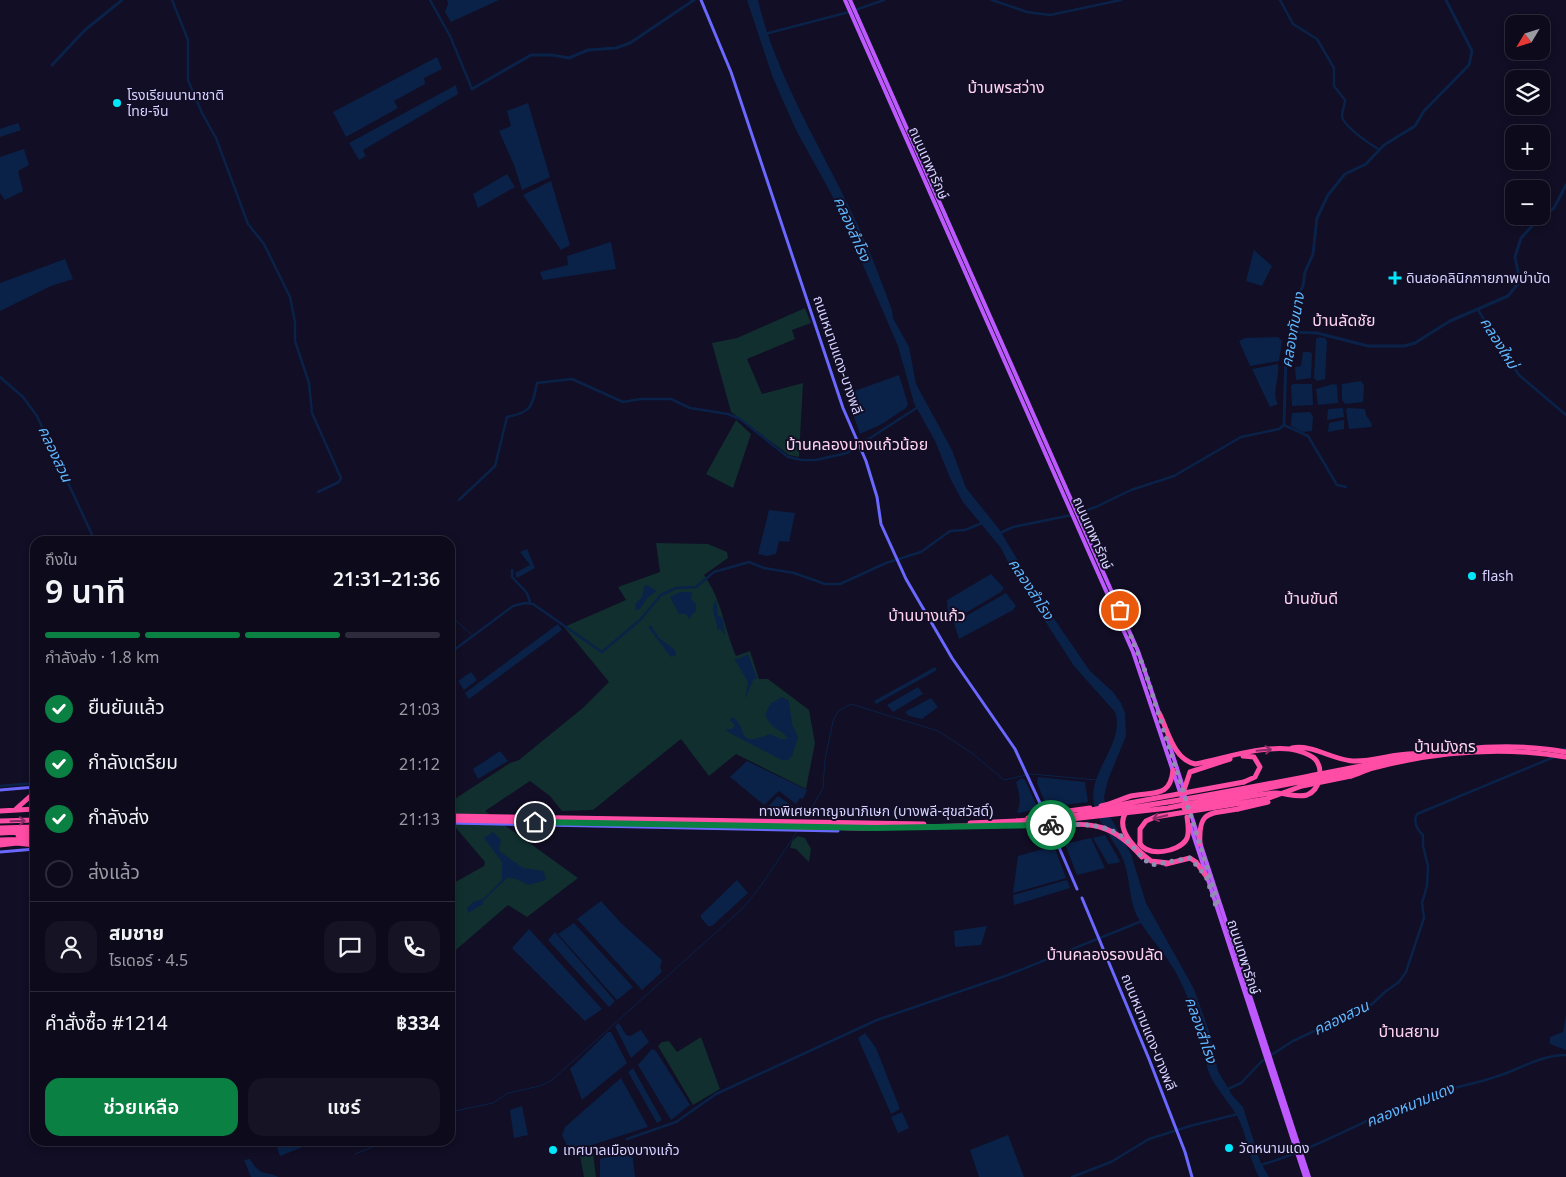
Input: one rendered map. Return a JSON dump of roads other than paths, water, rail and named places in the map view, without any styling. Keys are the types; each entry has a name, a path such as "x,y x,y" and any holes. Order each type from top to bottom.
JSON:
{"highway":[{"path":"1159,713 1177,752 1188,762 1199,763 1250,751 1304,748 1331,758 1354,761 1419,754"},
{"name":"ทางพิเศษกาญจนาภิเษก (บางพลี-สุขสวัสดิ์)","path":"455,816 863,824 1017,821 1111,812 1245,785 1419,754 1494,748 1566,752"},
{"path":"1168,808 1194,807 1276,793 1305,796 1316,788 1320,778 1318,763 1313,757 1290,749"},
{"name":"ทางพิเศษกาญจนาภิเษก (บางพลี-สุขสวัสดิ์)","path":"455,821 862,828 994,826 1060,821 1168,808 1431,756 1480,752 1517,752 1566,757"},
{"path":"1169,863 1151,861 1124,830 1124,816 1136,805 1245,785 1255,777 1260,767 1254,757 1245,755 1194,770 1187,775 1184,790"},
{"path":"1200,844 1199,829 1202,820 1211,814 1259,804 1304,787 1351,776 1370,768"},
{"path":"1017,821 1046,814 1104,805 1130,797 1159,793 1168,787 1173,770"},
{"path":"1187,817 1188,834 1182,844 1155,853 1147,851 1140,844 1140,829 1146,821 1155,817 1266,799 1302,786 1351,776"},
{"path":"1046,814 1081,812 1245,785"},
{"path":"15,809 30,796"},
{"path":"0,811 30,809"},
{"path":"0,821 30,820"},
{"path":"994,826 1015,828 1073,824 1108,829 1122,836 1152,865 1190,858 1206,876"},
{"path":"0,828 30,827"},
{"path":"1,836 30,833"},
{"path":"1,836 30,834"},
{"path":"1,836 30,838"},
{"path":"0,845 17,843 30,844"}],"main road":[{"name":"ถนนหนามแดง-บางพลี","path":"701,0 731,72 843,408 877,497 881,524 898,562 952,658 1015,749 1077,889"},
{"name":"ถนนเทพารักษ์","path":"845,0 852,11 1076,517 1140,656 1305,1177"},
{"name":"ถนนเทพารักษ์","path":"850,0 852,11"},
{"name":"ถนนเทพารักษ์","path":"1118,611 1173,770 1206,876 1218,905"},
{"path":"0,790 30,787"},
{"path":"455,821 838,831"},
{"path":"0,852 30,849"},
{"name":"ถนนหนามแดง-บางพลี","path":"1082,898 1177,1131 1192,1177"},
{"name":"ถนนเทพารักษ์","path":"1298,1151 1309,1177"}],"water":[{"path":"447,0 499,0 451,22 445,12 448,4"},
{"name":"คลองสำโรง","path":"747,0 758,0 766,28 787,83 864,238 892,310 893,318 909,347 916,384 952,450 966,488 999,529 1048,610 1090,671 1113,692 1121,703 1125,713 1126,736 1108,780 1104,797 1106,809 1131,854 1146,903 1194,989 1209,1031 1218,1071 1232,1095 1243,1107 1260,1161 1269,1177 1259,1177 1240,1122 1208,1072 1207,1054 1203,1052 1198,1028 1185,992 1168,960 1137,916 1122,857 1096,811 1093,792 1100,769 1115,735 1117,724 1115,712 1074,666 1012,570 1001,548 963,502 951,480 935,441 914,403 898,346 847,228 834,199 796,130 773,78"},
{"path":"437,57 442,69 424,78 425,84 394,101 398,108 346,137 333,112"},
{"path":"456,85 458,94 363,150 366,156 359,160 349,143"},
{"path":"528,103 550,177 522,190 514,165 499,131 511,126 507,111"},
{"path":"18,123 21,130 0,137 0,129"},
{"path":"24,149 29,165 18,171 23,191 5,200 0,193 0,157"},
{"path":"507,174 515,187 478,208 473,194"},
{"path":"551,181 570,245 561,250 523,195"},
{"path":"611,242 616,269 543,280 540,272 568,265 567,256"},
{"path":"1254,250 1272,266 1262,286 1246,281"},
{"path":"65,259 73,279 51,286 0,311 0,283"},
{"path":"1278,337 1282,341 1279,361 1250,366 1239,341 1245,338"},
{"path":"1319,337 1325,338 1327,341 1325,379 1317,381 1314,378 1316,339"},
{"path":"1303,352 1310,352 1312,354 1311,378 1296,380 1295,367 1301,366"},
{"path":"1278,364 1275,395 1278,404 1270,407 1252,369"},
{"path":"899,375 908,404 906,408 882,424 860,434 846,394"},
{"path":"1361,381 1364,385 1363,402 1345,404 1342,400 1342,384"},
{"path":"1293,384 1312,384 1313,405 1292,406 1291,386"},
{"path":"1333,384 1337,385 1338,403 1318,405 1316,389"},
{"path":"1343,408 1344,417 1327,420 1328,409"},
{"path":"1348,408 1365,409 1366,415 1372,424 1371,427 1349,429 1346,410"},
{"path":"1310,412 1313,416 1312,431 1303,432 1291,426 1292,413"},
{"path":"1344,420 1344,429 1328,432 1329,423"},
{"path":"769,510 795,513 789,542 779,541 776,554 767,556 758,554"},
{"path":"527,549 535,568 517,578 515,573 530,565 520,552"},
{"path":"991,574 1004,588 1001,592 952,621 948,613 947,600"},
{"path":"647,585 657,591 648,597 640,609 636,610 635,604 642,597 644,587"},
{"path":"680,592 692,592 691,599 696,604 696,612 689,619 686,614 679,614 670,597"},
{"path":"1006,593 1016,606 1013,610 959,639 954,623"},
{"path":"716,600 718,615 723,619 725,635 720,629 717,630 713,611"},
{"path":"558,624 562,630 469,699 465,693"},
{"path":"651,625 659,638 675,650 676,655 671,657 648,627"},
{"path":"748,654 757,678 753,680 745,699 748,682 734,658 738,659"},
{"path":"935,667 937,670 876,704 874,701"},
{"path":"471,672 477,680 464,690 458,681"},
{"path":"918,687 923,694 893,712 887,705"},
{"path":"782,697 789,701 792,724 798,737 792,756 788,760 782,760 728,732 726,729 732,729 735,725 730,720 732,717 737,721 746,738 758,738 770,734 781,739 787,739 784,734 771,724 765,714 771,703"},
{"path":"931,698 938,707 922,719 909,716 905,712"},
{"path":"500,751 508,761 478,779 473,769"},
{"path":"747,761 807,790 803,799 800,798 796,804 779,791 764,805 730,777"},
{"path":"1038,777 1085,782 1088,802 1047,807 1037,783"},
{"path":"1022,778 1025,780 1038,809 1019,813 1017,812 1020,797 1016,782"},
{"path":"778,796 797,809 794,815 760,815"},
{"path":"493,832 501,840 499,851 523,868 544,871 546,880 528,885 516,879 507,878 483,901 483,904 468,913 467,908 473,902 483,899 502,880 502,862 484,838"},
{"path":"1105,835 1120,861 1118,863 1108,864 1093,838"},
{"path":"1091,838 1105,868 1077,875 1065,844"},
{"path":"1054,846 1066,878 1013,893 1018,856"},
{"path":"737,880 748,893 712,926 708,926 701,918 701,915"},
{"path":"1067,880 1070,888 1014,905 1013,895"},
{"path":"601,901 622,924 662,960 660,967 662,972 642,990 577,919"},
{"path":"574,923 633,987 617,1000 558,934"},
{"path":"987,926 981,945 955,947 954,931"},
{"path":"529,929 602,1009 585,1021 512,948"},
{"path":"555,932 615,1001 609,1007 548,940"},
{"path":"1566,1015 1566,1050 1550,1044 1550,1037 1563,1032"},
{"path":"619,1023 626,1035 630,1036 641,1030 649,1042 631,1058 615,1026"},
{"path":"608,1032 611,1032 627,1063 582,1100 570,1069"},
{"path":"865,1033 876,1048 900,1109 891,1114 858,1038"},
{"path":"652,1049 656,1051 690,1105 671,1120 638,1065"},
{"path":"633,1068 662,1120 657,1123 628,1072"},
{"path":"621,1078 648,1127 570,1152 562,1135 565,1127"},
{"path":"522,1106 528,1135 514,1138 510,1110"},
{"path":"902,1112 909,1128 898,1133 891,1117"},
{"path":"1008,1135 1024,1177 979,1177 970,1150"},
{"path":"277,1146 305,1146 280,1156"},
{"path":"630,1151 632,1153 635,1177 600,1177 600,1159"},
{"path":"250,1159 260,1171 279,1177 251,1177 244,1160"}],"waterway":[{"path":"52,65 85,30 122,0"},
{"path":"172,0 188,40 188,80 202,113 216,138 248,224 264,244 290,297 295,322 295,341 309,383 312,413 341,478 339,482 318,492"},
{"path":"430,0 450,36 472,89"},
{"path":"472,89 531,55 552,55 569,58 588,50 616,48 630,43 694,0"},
{"path":"855,10 884,0"},
{"path":"992,0 1027,12 1050,15 1121,0"},
{"path":"1280,0 1293,24 1317,39 1334,68 1334,86 1345,100 1342,116 1347,125 1380,150"},
{"name":"คลองทับนาง","path":"1284,425 1286,356 1295,301 1303,286 1305,272 1313,254 1317,218 1328,195 1345,174 1366,164 1384,145 1415,126 1424,111 1469,65 1472,51 1446,0"},
{"path":"765,34 849,12"},
{"path":"1290,332 1317,333 1368,346 1404,346 1415,343 1450,321 1508,296 1520,281 1515,257 1521,238 1534,224 1554,208 1566,185"},
{"name":"คลองใหม่","path":"1478,310 1519,375 1566,415"},
{"name":"คลองสวน","path":"0,377 23,397 37,416 93,536"},
{"path":"459,500 495,466 507,417 522,413 530,407 537,383 572,379 623,402 641,399 671,399 690,408 728,414 740,419 788,457 802,460 816,460 847,453 918,407"},
{"name":"คลองทับนาง","path":"1077,513 1096,507 1131,490 1174,476 1241,437 1279,429 1284,425 1308,436 1337,485 1346,487"},
{"name":"คลองทับนาง","path":"1000,533 1013,527 1072,515"},
{"path":"455,649 513,606 525,603 533,604 602,652 640,620 661,595 676,588 696,587 714,572 749,562 764,568 794,573 825,584 840,584 886,563 921,552 950,531 965,530 982,523"},
{"path":"512,570 512,577 527,593 530,602"},
{"path":"455,620 473,636"},
{"path":"805,820 823,788 825,760 833,721 838,711 851,704 938,731 972,753 1004,780 1031,774 1098,780"},
{"name":"คลองสวน","path":"1560,751 1566,748"},
{"name":"คลองสวน","path":"1226,1090 1241,1083 1262,1061 1293,1041 1372,1004 1399,982 1406,972 1424,918 1422,903 1427,886 1428,866 1423,846 1423,835 1417,828 1417,814 1554,757"},
{"path":"0,786 30,783"},
{"path":"455,1111 493,1103 508,1093 540,1086 552,1080 743,908 760,887 797,832"},
{"path":"627,1139 676,1122 716,1094 877,1020 1008,975 1142,921"},
{"name":"คลองหนามแดง","path":"1261,1165 1320,1143 1416,1099 1493,1078 1542,1059 1566,1055"},
{"path":"1072,1177 1111,1162 1149,1139 1238,1114"},
{"path":"355,1154 375,1146"}],"place":[{"name":"โรงเรียนนานาชาติ ไทย-จีน","path":"117,103"},
{"name":"ดินสอคลินิกกายภาพบำบัด","path":"1395,278"},
{"name":"flash","path":"1472,576"},
{"name":"วัดหนามแดง","path":"1229,1148"},
{"name":"เทศบาลเมืองบางแก้ว","path":"553,1150"}],"district":[{"name":"บ้านพรสว่าง","path":"1006,87"},
{"name":"บ้านลัดชัย","path":"1344,320"},
{"name":"บ้านคลองบางแก้วน้อย","path":"857,444"},
{"name":"บ้านขันดี","path":"1311,598"},
{"name":"บ้านบางแก้ว","path":"927,615"},
{"name":"บ้านมังกร","path":"1445,746"},
{"name":"บ้านคลองรองปลัด","path":"1105,954"},
{"name":"บ้านสยาม","path":"1409,1031"}]}
